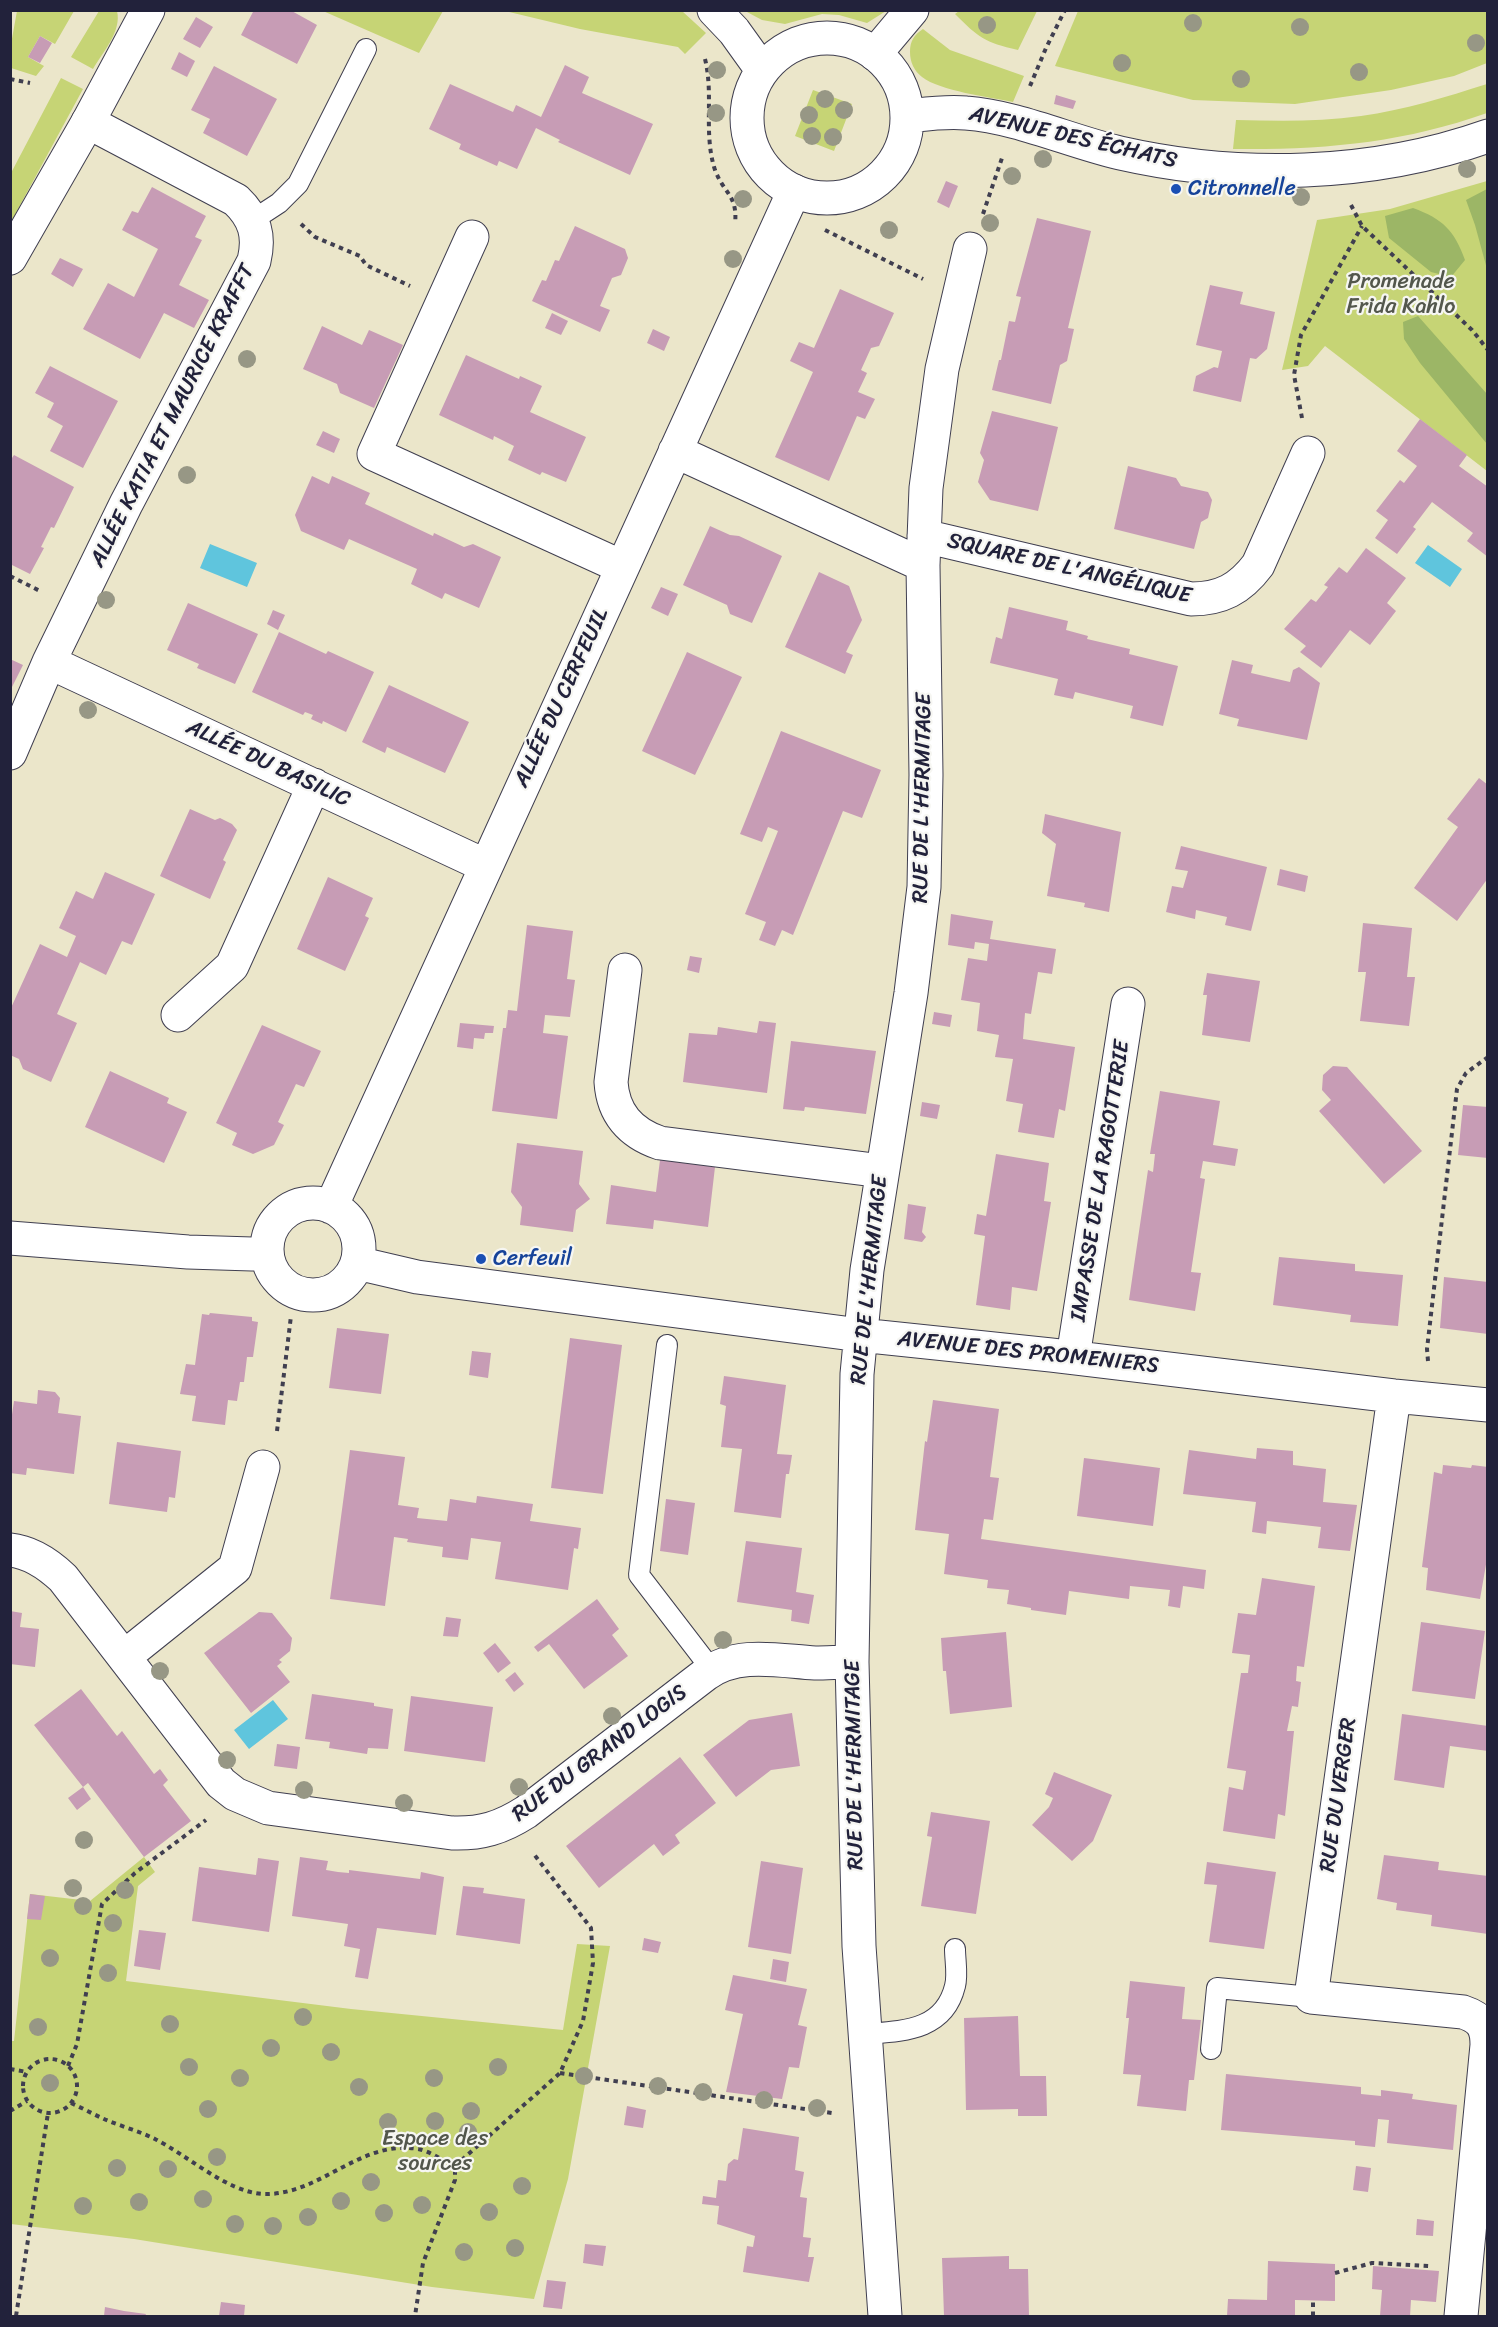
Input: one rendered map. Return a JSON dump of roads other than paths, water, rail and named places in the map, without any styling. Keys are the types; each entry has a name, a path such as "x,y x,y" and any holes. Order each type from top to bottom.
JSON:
{"street":[{"path":"10,258 88,122 148,10"},
{"path":"875,54 912,10"},
{"path":"720,17 762,70"},
{"path":"820,38 840,39 859,44 875,54 898,81 907,116 905,135 889,169 875,182 850,194 831,198 794,191 784,185 766,170 749,138 748,102 762,70 792,45 820,38"},
{"name":"AVENUE DES ÉCHATS","path":"907,116 947,112 987,115 1119,153 1179,164 1267,170 1330,168 1382,162 1433,152 1488,136"},
{"path":"88,122 236,200 266,211"},
{"name":"ALLÉE DU CERFEUIL","path":"331,1207 794,191"},
{"name":"ALLÉE KATIA ET MAURICE KRAFFT","path":"10,753 49,662 126,504 255,261 258,247 257,232 266,211"},
{"path":"472,237 374,454 622,567"},
{"name":"RUE DE L'HERMITAGE","path":"885,2316 859,1946 852,1662 857,1374 867,1270 911,993 924,887 926,776 923,551 926,488 942,369 970,249"},
{"name":"SQUARE DE L'ANGÉLIQUE","path":"675,451 923,551 1191,599 1219,596 1233,591 1247,580 1258,565 1308,453"},
{"name":"ALLÉE DU BASILIC","path":"49,662 486,866"},
{"path":"178,1015 232,966 314,785"},
{"path":"625,970 611,1082 616,1109 634,1131 660,1143 882,1171"},
{"name":"IMPASSE DE LA RAGOTTERIE","path":"1073,1358 1128,1004"},
{"path":"311,1203 331,1207 349,1221 355,1230 358,1241 357,1263 339,1287 311,1295 291,1290 277,1278 268,1261 270,1232 291,1209 311,1203"},
{"path":"10,1238 188,1252 252,1254 267,1252"},
{"name":"AVENUE DES PROMENIERS","path":"357,1263 417,1277 860,1335 1488,1405"},
{"name":"RUE DU VERGER","path":"1311,1997 1394,1396"},
{"path":"124,1658 235,1568 263,1467"},
{"name":"RUE DU GRAND LOGIS","path":"10,1550 30,1554 59,1574 209,1770 235,1794 268,1808 452,1833 471,1834 506,1825 712,1670 745,1659 819,1663 852,1662"},
{"path":"1311,1997 1463,2012 1482,2022 1486,2034 1486,2045 1461,2316"}],"lane":[{"path":"266,211 298,184 366,49"},
{"path":"667,1345 639,1575 712,1670"},
{"path":"865,2034 905,2031 919,2027 931,2021 942,2011 956,1984 955,1948"},
{"path":"1210,2049 1217,1988 1311,1997"}],"water":[{"path":"210,544 257,563 247,587 200,568"},
{"path":"1428,545 1462,569 1450,587 1415,563"},
{"path":"273,1700 288,1719 249,1749 234,1730"}],"place":[{"name":"Citronnelle","path":"1176,189"},
{"name":"Cerfeuil","path":"481,1259"}],"park label":[{"name":"Promenade Frida Kahlo","path":"1401,294"},
{"name":"Espace des sources","path":"435,2152"}]}
